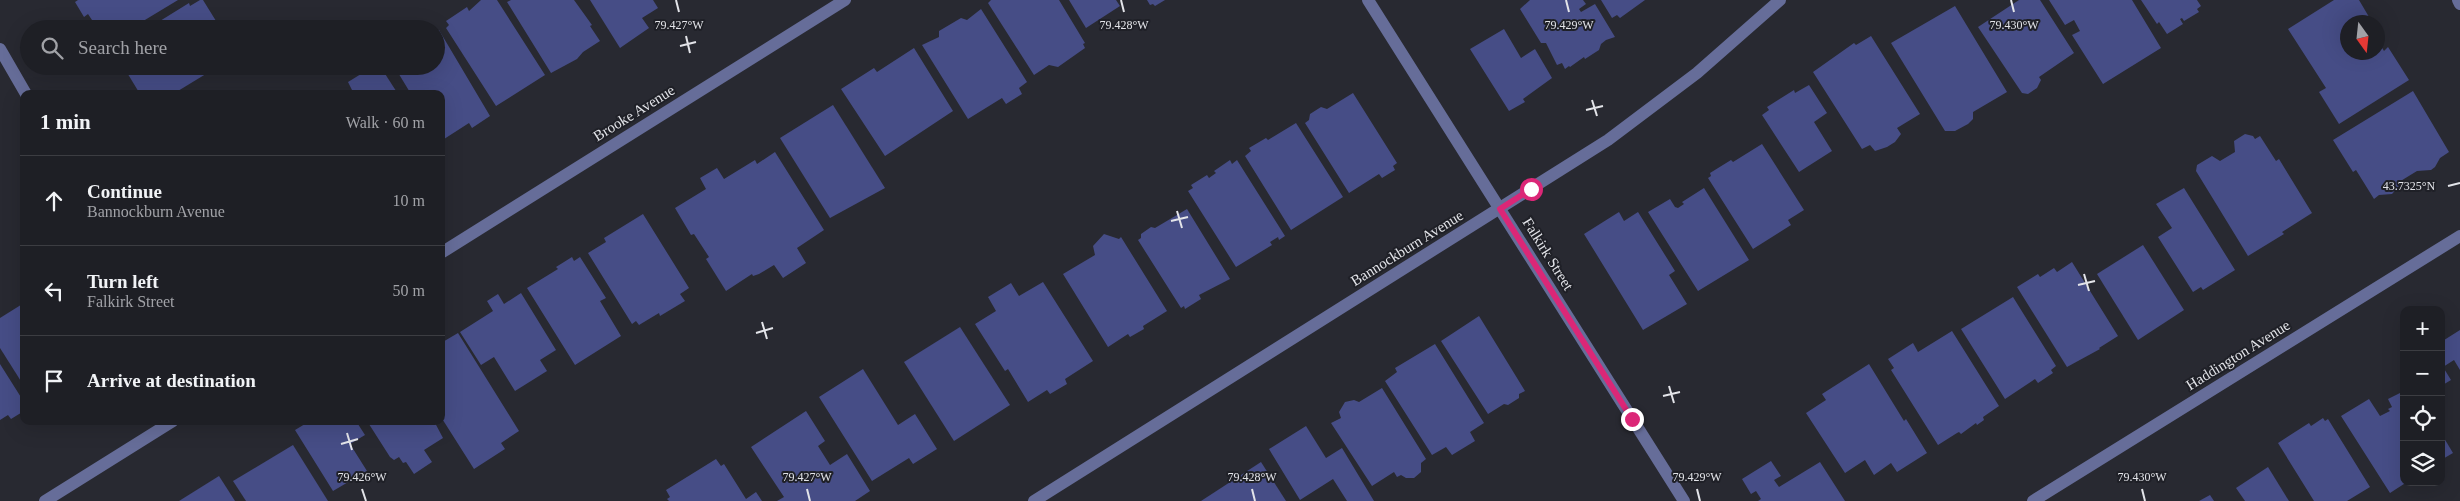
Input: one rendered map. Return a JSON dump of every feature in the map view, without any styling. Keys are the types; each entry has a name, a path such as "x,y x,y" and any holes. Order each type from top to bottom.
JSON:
{"street":[{"name":"Brooke Avenue","path":"445,250 845,0"},
{"name":"Falkirk Street","path":"1368,0 1684,501"},
{"name":"Bannockburn Avenue","path":"1034,501 1608,140 1697,73 1780,0"},
{"path":"2458,0 2460,4"},
{"path":"0,49 24,90"},
{"name":"Haddington Avenue","path":"2033,501 2460,236"},
{"path":"45,501 166,425"}],"building":[{"path":"78,0 178,0 145,20 92,20 88,14 84,17 75,2"},
{"path":"203,0 215,20 162,20 189,3 190,6"},
{"path":"481,0 497,0 545,75 496,106 446,28 449,25 446,21 467,7 469,11"},
{"path":"511,0 574,0 592,25 590,26 600,41 583,52 577,59 551,73 507,2"},
{"path":"590,0 653,0 658,8 642,18 649,28 620,48"},
{"path":"991,0 1059,0 1085,43 1083,44 1085,48 1058,67 1049,65 1034,75 988,3"},
{"path":"1069,0 1116,0 1120,6 1086,28"},
{"path":"1147,0 1165,0 1155,6 1153,4 1150,5"},
{"path":"1530,0 1583,0 1586,4 1579,9 1581,12 1595,4 1615,37 1606,40 1601,44 1599,50 1585,59 1584,57 1565,69 1562,63 1557,65 1546,43 1541,43 1520,9"},
{"path":"1601,0 1645,0 1620,18 1617,15 1612,18"},
{"path":"2019,0 2040,0 2074,53 2039,77 2041,80 2037,88 2028,94 2022,93 1978,27"},
{"path":"2049,0 2132,0 2161,48 2103,84 2072,35 2080,31 2074,20 2065,25"},
{"path":"2141,0 2197,0 2201,6 2197,9 2199,12 2184,21 2182,18 2180,19 2183,24 2167,34 2159,22 2157,24"},
{"path":"2334,0 2359,0 2368,15 2340,15 2340,60 2385,60 2385,50 2388,47 2409,80 2339,124 2319,92 2326,88 2288,29"},
{"path":"1955,6 2007,92 1973,112 1973,119 1968,124 1955,131 1945,131 1891,43"},
{"path":"981,9 1027,82 1019,88 1022,94 1006,104 1002,98 968,119 922,45 939,37 939,31 961,18 967,20"},
{"path":"1504,29 1521,58 1535,49 1552,78 1523,99 1525,102 1509,111 1470,49"},
{"path":"1871,36 1920,114 1897,128 1901,134 1895,142 1875,151 1870,145 1862,149 1813,72 1854,43 1856,45"},
{"path":"445,40 490,116 472,128 469,123 445,138 445,90 409,90 399,75 445,75"},
{"path":"914,48 953,111 885,156 841,89 874,68 877,72"},
{"path":"128,75 204,75 180,90 138,90"},
{"path":"359,75 386,75 395,90 352,90 348,82"},
{"path":"1809,85 1827,113 1814,122 1832,151 1799,172 1762,115 1769,110 1767,107 1794,90 1795,93"},
{"path":"2413,91 2449,152 2440,158 2431,170 2417,171 2399,182 2399,186 2392,194 2379,195 2374,199 2356,170 2353,172 2333,140"},
{"path":"1353,93 1397,163 1393,166 1395,170 1382,178 1379,174 1349,193 1305,123 1309,120 1310,114 1321,107 1327,109"},
{"path":"833,105 885,188 830,218 780,138"},
{"path":"1296,123 1343,197 1291,230 1245,156 1251,151 1249,148 1266,138 1268,140"},
{"path":"2245,134 2253,136 2255,139 2260,136 2276,161 2279,159 2312,213 2282,232 2284,234 2248,256 2196,171 2197,165 2212,156 2220,161 2235,152 2234,141"},
{"path":"1762,144 1804,210 1788,220 1791,225 1753,249 1708,178 1711,176 1710,173 1731,160 1733,162"},
{"path":"775,152 824,230 797,248 806,263 783,278 774,265 759,274 753,276 752,274 726,291 706,259 709,257 694,234 691,235 675,208 706,189 700,178 717,168 724,179 755,160 757,164"},
{"path":"1230,160 1232,164 1237,160 1285,236 1279,240 1278,237 1270,242 1272,245 1236,267 1188,191 1193,188 1191,185 1207,175 1209,178 1216,173 1214,171"},
{"path":"1704,188 1749,260 1698,291 1648,212 1670,199 1675,207 1678,208 1684,204 1682,202"},
{"path":"2184,188 2235,270 2203,290 2201,287 2193,292 2158,237 2172,228 2156,204"},
{"path":"1187,209 1230,279 1199,295 1201,299 1185,309 1184,306 1181,308 1138,240 1141,238 1141,234 1151,227 1155,228"},
{"path":"1619,212 1624,221 1638,212 1675,271 1669,275 1687,304 1643,330 1584,234"},
{"path":"643,214 689,288 680,294 685,301 660,316 659,313 639,325 636,321 632,324 588,253 606,242 604,238"},
{"path":"1104,234 1119,239 1121,237 1167,311 1143,326 1144,329 1130,337 1128,334 1108,347 1063,274 1095,255 1093,246"},
{"path":"2143,245 2184,310 2138,340 2097,274"},
{"path":"572,257 574,261 580,257 606,298 600,301 621,336 575,365 527,288 558,269 556,267"},
{"path":"2072,262 2118,336 2100,349 2067,367 2017,287 2038,274 2040,277 2054,268 2057,272"},
{"path":"1043,282 1093,361 1065,379 1067,384 1050,394 1047,390 1028,402 1008,369 1005,371 975,324 996,311 988,297 1011,283 1019,296"},
{"path":"521,293 556,350 540,360 547,371 515,391 494,357 481,365 460,332 493,311 487,301 498,294 504,304"},
{"path":"2013,297 2056,366 2051,370 2053,373 2038,383 2035,379 2005,399 1961,329"},
{"path":"20,306 20,380 0,348 0,318"},
{"path":"1479,316 1525,391 1519,394 1519,398 1508,405 1504,404 1488,414 1441,341"},
{"path":"960,327 1010,405 954,441 904,362"},
{"path":"2460,330 2460,370 2454,360 2445,366 2445,339"},
{"path":"1952,331 1999,406 1983,417 1984,420 1977,425 1976,423 1961,434 1959,432 1938,445 1891,370 1894,368 1888,359 1913,343 1918,352"},
{"path":"458,333 519,431 501,443 505,449 474,469 445,423 445,341"},
{"path":"1435,344 1484,423 1470,432 1475,441 1452,455 1446,447 1432,455 1385,381 1397,372 1395,368"},
{"path":"0,364 20,396 20,413 11,419 8,415 0,420"},
{"path":"1869,364 1904,421 1906,419 1927,453 1897,472 1891,463 1874,475 1865,460 1845,473 1806,413 1826,400 1822,394"},
{"path":"863,369 898,425 915,414 937,449 913,464 909,458 872,481 819,397"},
{"path":"2445,370 2451,380 2445,384"},
{"path":"1382,388 1426,459 1421,463 1421,472 1414,478 1406,478 1401,475 1397,477 1394,472 1372,486 1331,423 1341,418 1339,412 1345,402 1354,400 1359,402"},
{"path":"2400,393 2401,486 2390,493 2341,416 2369,399 2380,416 2390,411 2388,409 2392,407 2388,399"},
{"path":"806,411 825,441 818,446 830,465 847,454 870,491 855,501 777,501 784,497 751,447"},
{"path":"2323,418 2325,421 2328,419 2370,487 2347,501 2314,501 2278,443 2309,423 2311,426"},
{"path":"303,425 359,425 365,435 350,444 367,471 333,491 295,430"},
{"path":"370,425 436,425 443,438 424,450 432,462 414,474 406,462 403,463 399,457 394,460 390,457"},
{"path":"1306,426 1326,458 1342,448 1374,501 1347,501 1333,479 1300,500 1269,449"},
{"path":"2445,440 2453,453 2445,458"},
{"path":"293,445 328,501 246,501 233,481"},
{"path":"716,459 721,466 724,464 746,499 756,492 762,501 669,501 667,499 670,497 666,490"},
{"path":"1771,461 1781,476 1774,480 1779,487 1820,462 1845,501 1758,501 1761,499 1756,491 1751,494 1742,479"},
{"path":"1261,462 1286,501 1201,501"},
{"path":"2268,467 2289,501 2245,501 2236,488"},
{"path":"219,476 235,501 179,501"},
{"path":"2210,495 2214,501 2199,501"}],"route":[{"path":"1531,189 1500,209 1632,419"}]}
